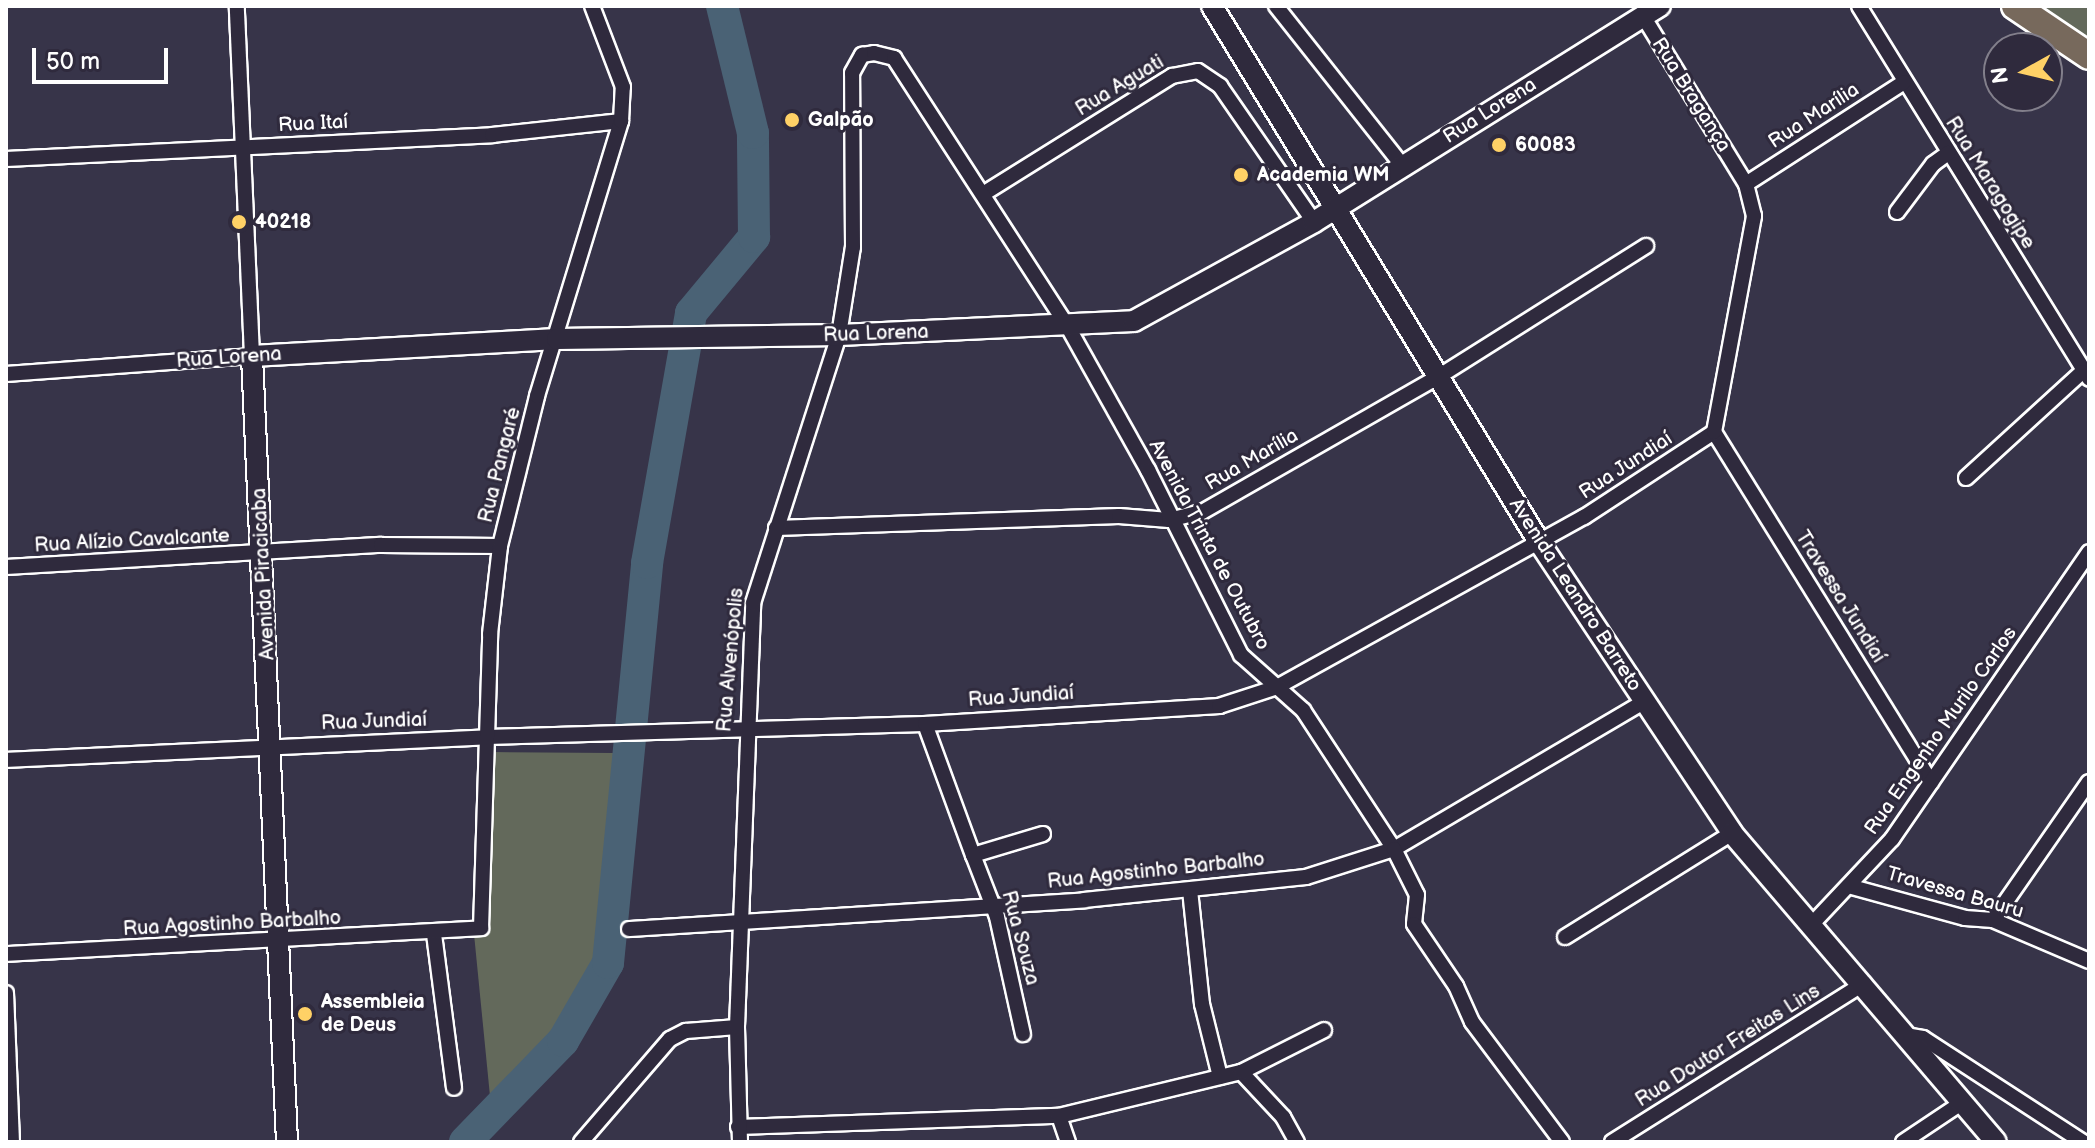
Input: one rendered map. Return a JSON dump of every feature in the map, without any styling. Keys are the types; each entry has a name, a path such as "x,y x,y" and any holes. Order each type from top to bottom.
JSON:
{"highway":[{"path":"2015,6 2089,56"}],"street":[{"name":"Avenida Piracicaba","path":"237,6 282,942 287,1142"},
{"name":"Rua Pangaré","path":"460,933 477,931 482,923 486,737 500,546 621,121 623,87 592,6"},
{"name":"Avenida Leandro Barreto","path":"1212,6 1539,542 1732,833 1911,1036 1996,1142"},
{"name":"Rua Maragogipe","path":"1859,6 2086,376"},
{"path":"1281,8 1403,166"},
{"name":"Rua Lorena","path":"6,374 557,339 839,335 1068,327 1134,321 1314,222 1646,9"},
{"name":"Rua Bragança","path":"1646,9 1746,184"},
{"name":"Avenida Trinta de Outubro","path":"862,55 894,58 983,194 1068,327 1148,470 1169,520 1241,655 1303,710 1394,849 1417,895 1414,924 1486,1044 1562,1142"},
{"name":"Rua Alvenópolis","path":"739,1134 737,1027 744,922 744,730 753,603 839,335 853,247 852,73 862,55"},
{"name":"Rua Aguati","path":"983,194 1172,76 1198,71 1220,86 1314,222"},
{"name":"Rua Marília","path":"1746,184 1904,82"},
{"name":"Rua Itaí","path":"6,159 492,135 621,121"},
{"path":"1897,212 1933,164 1948,153"},
{"path":"1714,432 1754,216 1746,184"},
{"name":"Rua Marília","path":"776,528 1119,516 1169,520 1202,512 1438,377 1646,246"},
{"path":"1966,478 2086,376"},
{"name":"Rua Jundiaí","path":"6,760 486,737 640,735 925,724 1219,706 1277,687 1539,542 1714,432"},
{"name":"Travessa Jundiaí","path":"1714,432 1931,782"},
{"name":"Rua Alízio Cavalcante","path":"6,567 381,545 500,546"},
{"name":"Rua Engenho Murilo Carlos","path":"1813,923 1852,887 1931,782 2089,552"},
{"name":"Rua Agostinho Barbalho","path":"629,929 993,906 1306,877 1394,849 1644,702"},
{"name":"Rua Souza","path":"925,724 993,906 1023,1034"},
{"path":"1993,920 2089,782"},
{"path":"1565,937 1732,833"},
{"path":"973,855 1043,834"},
{"name":"Travessa Bauru","path":"1852,887 1965,918 1993,920 2089,961"},
{"path":"1190,890 1202,1004 1220,1077"},
{"name":"Rua Agostinho Barbalho","path":"6,954 460,933"},
{"path":"434,934 454,1088"},
{"name":"Rua Doutor Freitas Lins","path":"1612,1142 1864,983"},
{"path":"6,993 12,1142"},
{"path":"581,1142 670,1039 686,1031 737,1027"},
{"path":"739,1134 1059,1116 1241,1072 1324,1030"},
{"path":"1911,1036 1923,1038 2083,1142"},
{"path":"1241,1072 1283,1117 1297,1142"},
{"path":"1903,1142 1963,1102"},
{"path":"1059,1116 1068,1142"}],"green space":[{"path":"2028,6 2089,6 2089,47"},
{"path":"491,752 613,753 615,932 552,1031 490,1096 474,934"}],"waterway":[{"path":"465,1142 563,1041 608,963 647,563 691,313 754,237 753,133 722,6"}],"place":[{"name":"Galpão","path":"792,120"},
{"name":"60083","path":"1499,145"},
{"name":"Academia WM","path":"1241,175"},
{"name":"40218","path":"239,222"},
{"name":"Assembleia de Deus","path":"305,1014"}]}
